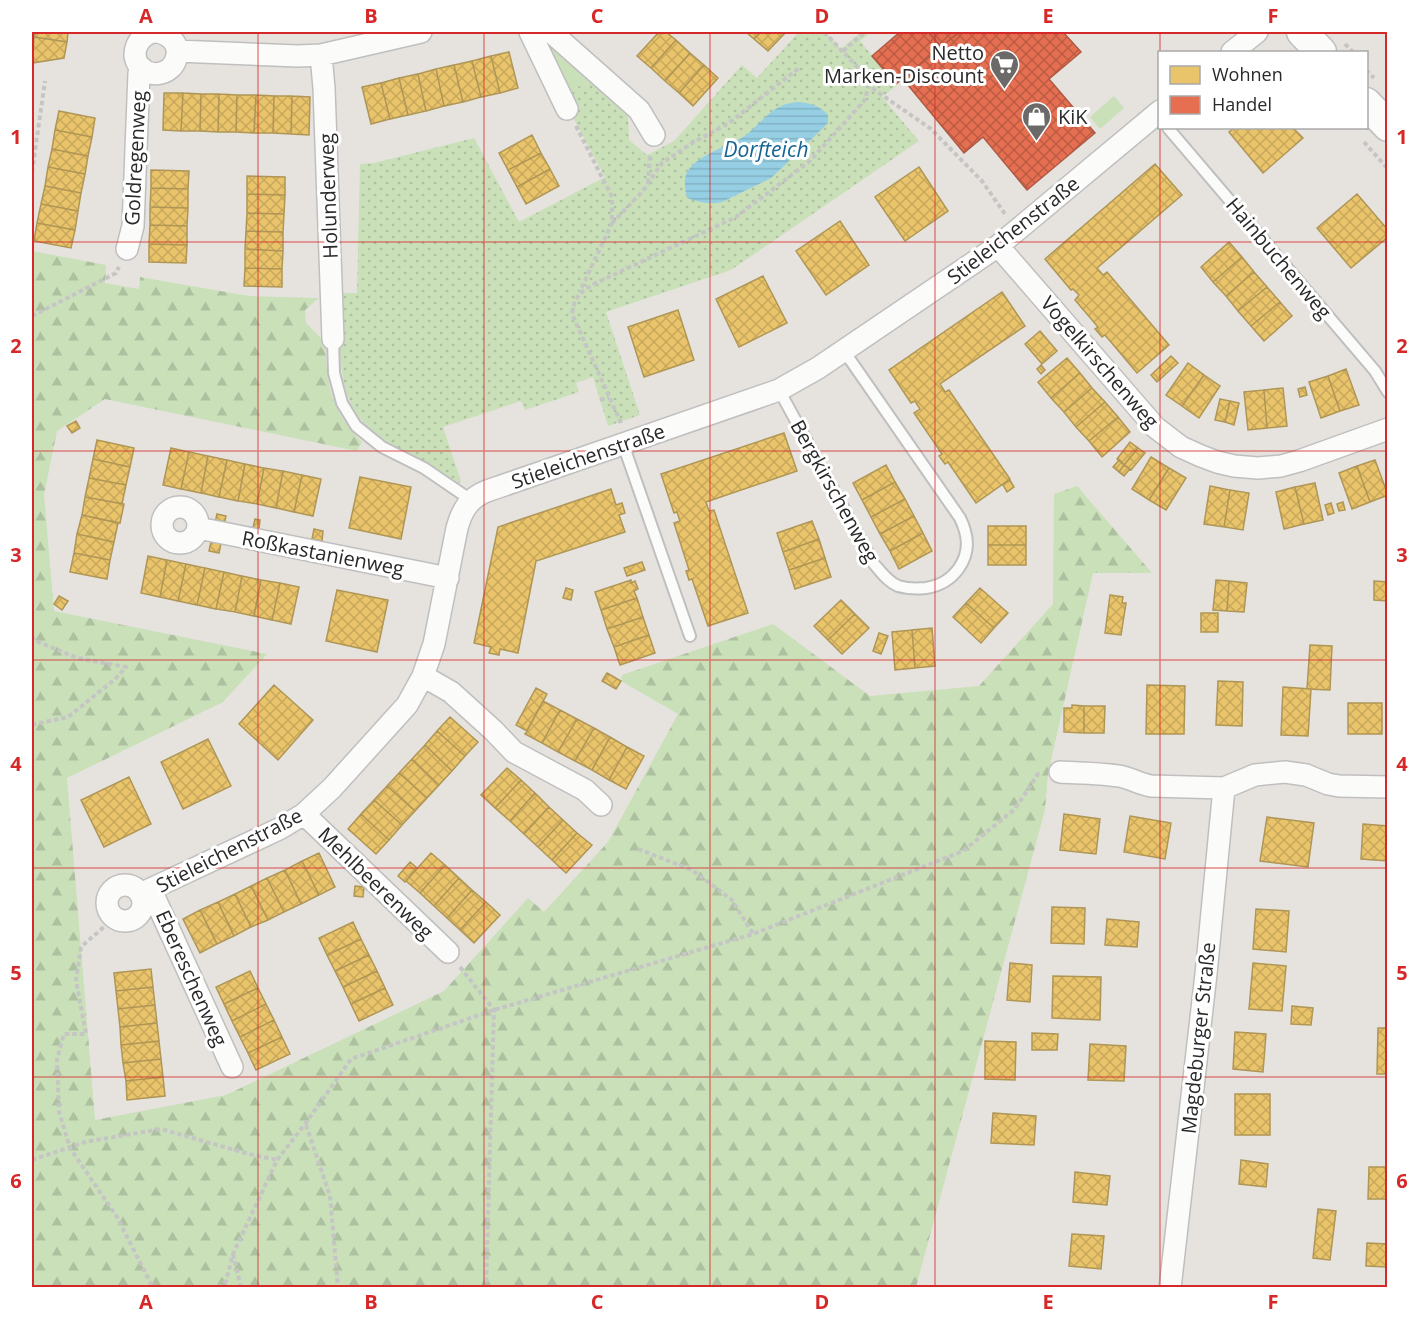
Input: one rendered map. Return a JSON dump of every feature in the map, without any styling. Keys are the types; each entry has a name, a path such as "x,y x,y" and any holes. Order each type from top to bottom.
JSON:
{"main road":[{"path":"1302,32 1320,51"},
{"path":"1368,105 1388,126"}],"street":[{"path":"155,32 171,37 176,44 177,51 172,67 157,74 149,73 142,68 135,54 140,38 147,33 155,32"},
{"path":"177,51 321,55 421,32"},
{"path":"530,32 567,109"},
{"path":"551,32 639,110 654,135"},
{"path":"1233,51 1257,32"},
{"name":"Holunderweg","path":"321,55 333,339"},
{"name":"Goldregenweg","path":"127,249 133,226 139,73 142,68"},
{"name":"Stieleichenstraße","path":"112,915 123,921 135,917 140,913 146,892 279,829 303,814 332,788 406,705 423,676 434,644 457,528 462,513 471,500 487,491 779,390 844,351 998,246 1158,119"},
{"name":"Vogelkirschenweg","path":"998,246 1155,427 1182,447 1217,462 1234,466 1258,468 1281,466 1388,429"},
{"name":"Roßkastanienweg","path":"198,528 448,578"},
{"path":"423,676 457,697 514,752 585,790 601,805"},
{"path":"1060,772 1118,776 1151,786 1224,788 1255,776 1285,772 1306,775 1339,786 1388,787"},
{"name":"Magdeburger Straße","path":"1170,1287 1206,974 1224,788"},
{"name":"Mehlbeerenweg","path":"303,814 448,952"},
{"name":"Ebereschenweg","path":"146,892 232,1067"}],"lane":[{"name":"Hainbuchenweg","path":"1171,129 1375,371 1388,392"},
{"path":"333,339 334,373 342,403 356,426 382,447 424,468 471,500"},
{"name":"Bergkirschenweg","path":"779,390 874,564 885,577 897,585 914,590 933,587 947,581 963,563 966,551 966,532 960,518 844,351"},
{"path":"626,443 690,636"}],"path":[{"path":"824,32 865,75 869,86 932,129 982,181 1017,231"},
{"path":"843,51 865,32"},
{"path":"626,443 609,397 572,314 573,305 612,223 642,192 662,163 729,123 799,68"},
{"path":"32,172 45,81"},
{"path":"579,292 735,216 810,161 864,101 869,86"},
{"path":"567,109 612,197 612,223"},
{"path":"648,183 649,155 654,135"},
{"path":"1359,136 1388,169"},
{"path":"32,316 116,273 127,249"},
{"path":"600,400 609,397"},
{"path":"32,636 34,640 77,658 126,667 114,680 68,717 32,724"},
{"path":"223,1287 233,1254 278,1160 351,1059 494,1010 753,934 963,851 1015,809 1038,774 1060,772"},
{"path":"638,849 692,870 732,900 753,934"},
{"path":"112,915 106,926 81,946 76,980 86,1034 64,1034 57,1059 59,1112 70,1148 117,1217 153,1287"},
{"path":"448,952 494,1010 486,1287"},
{"path":"305,1124 330,1196 338,1287"},
{"path":"32,1160 85,1142 161,1129 278,1160"},
{"path":"233,1254 241,1287"},
{"path":"218,1287 226,1281"}],"green space":[{"path":"799,32 826,32 841,49 861,32 871,32 860,41 897,85 882,97 919,141 731,270 606,312 640,415 608,426 593,377 576,383 579,392 525,410 521,401 443,427 461,481 459,483 385,440 362,420 345,388 340,350 341,293 357,293 360,164 374,163 474,138 519,222 605,177 569,110 578,105 571,91 590,80 628,115 629,140 647,155 674,141 742,65 757,78"},
{"path":"547,41 590,80 571,91"},
{"path":"1114,96 1124,108 1100,129 1090,117"},
{"path":"32,251 106,265 105,283 139,289 140,277 249,296 319,298 305,310 306,323 325,342 327,372 332,396 343,419 362,442 357,451 105,399 57,431 44,495 54,611 267,654 223,702 67,778 95,1120 226,1095 444,991 528,898 544,912 608,842 678,714 621,681 622,675 773,624 870,696 979,686 1053,604 1054,494 1077,486 1152,573 1093,573 1048,774 1045,810 916,1287 32,1287"}],"water":[{"name":"Dorfteich","path":"797,102 821,109 828,115 828,123 771,178 722,202 704,203 687,198 685,178 688,170 696,162 743,137 774,110"}],"building: Wohnen":[{"path":"35,32 68,32 67,42 34,37"},
{"path":"659,32 666,32 676,40 651,68 637,56"},
{"path":"746,32 761,32 754,39"},
{"path":"761,32 786,32 768,51 754,39"},
{"path":"34,37 67,42 64,58 32,63"},
{"path":"676,40 690,53 665,81 651,68"},
{"path":"509,52 518,88 500,93 491,56"},
{"path":"690,53 704,65 679,93 665,81"},
{"path":"491,56 500,93 481,97 472,61"},
{"path":"472,61 481,97 463,102 454,65"},
{"path":"454,65 463,102 444,106 436,69"},
{"path":"704,65 718,78 693,106 679,93"},
{"path":"436,69 444,106 426,111 418,74"},
{"path":"418,74 426,111 408,115 399,78"},
{"path":"399,78 408,115 390,119 381,83"},
{"path":"381,83 390,119 371,124 362,87"},
{"path":"164,93 183,93 181,131 163,130"},
{"path":"183,93 201,94 200,131 181,131"},
{"path":"201,94 219,94 218,132 200,131"},
{"path":"219,94 237,95 236,132 218,132"},
{"path":"237,95 256,95 254,133 236,132"},
{"path":"256,95 274,96 273,133 254,133"},
{"path":"274,96 292,96 291,134 273,133"},
{"path":"292,96 310,97 309,135 291,134"},
{"path":"59,111 95,118 92,137 55,130"},
{"path":"1233,129 1294,129 1303,138 1263,173 1229,132"},
{"path":"55,130 92,137 88,156 52,149"},
{"path":"532,135 541,153 508,170 499,153"},
{"path":"52,149 88,156 85,174 48,167"},
{"path":"541,153 550,169 517,187 508,170"},
{"path":"1155,164 1182,195 1097,268 1103,275 1107,272 1169,345 1137,373 1105,335 1102,337 1095,329 1098,327 1075,300 1079,295 1073,289 1071,290 1045,259"},
{"path":"48,167 85,174 81,193 45,186"},
{"path":"919,167 948,211 905,241 875,197"},
{"path":"550,169 559,186 526,204 517,187"},
{"path":"151,170 189,171 188,189 151,188"},
{"path":"247,176 285,177 285,195 247,194"},
{"path":"45,186 81,193 78,211 41,204"},
{"path":"151,188 188,189 188,208 150,207"},
{"path":"247,194 285,195 284,214 247,213"},
{"path":"1357,194 1388,230 1388,237 1351,268 1317,228"},
{"path":"41,204 78,211 75,230 37,223"},
{"path":"150,207 188,208 187,226 150,225"},
{"path":"247,213 284,214 283,232 246,231"},
{"path":"840,221 869,265 826,295 796,251"},
{"path":"37,223 75,230 71,248 34,241"},
{"path":"150,225 187,226 187,245 149,244"},
{"path":"246,231 283,232 283,251 245,249"},
{"path":"1229,242 1242,257 1213,282 1201,267"},
{"path":"149,244 187,245 186,263 149,262"},
{"path":"245,249 283,251 282,269 245,268"},
{"path":"1242,257 1254,272 1226,296 1213,282"},
{"path":"245,268 282,269 282,287 244,286"},
{"path":"1254,272 1267,287 1238,311 1226,296"},
{"path":"763,276 787,323 739,347 716,299"},
{"path":"1267,287 1280,302 1251,326 1238,311"},
{"path":"1002,292 1025,326 940,384 945,392 949,390 1010,479 976,503 948,462 945,464 939,456 942,454 914,413 920,409 915,401 911,403 889,370"},
{"path":"1280,302 1292,316 1264,341 1251,326"},
{"path":"678,310 694,360 644,377 628,327"},
{"path":"1040,331 1057,351 1042,364 1025,344"},
{"path":"1171,356 1178,363 1157,382 1151,375"},
{"path":"1067,358 1080,373 1051,398 1038,382"},
{"path":"1188,363 1204,375 1182,406 1166,395"},
{"path":"1041,365 1045,370 1041,374 1037,369"},
{"path":"1346,369 1359,405 1340,411 1328,376"},
{"path":"1080,373 1092,388 1064,412 1051,398"},
{"path":"1204,375 1220,386 1199,418 1182,406"},
{"path":"1328,376 1340,411 1321,418 1309,382"},
{"path":"1305,387 1307,395 1300,397 1298,389"},
{"path":"1092,388 1105,402 1076,427 1064,412"},
{"path":"1283,388 1287,426 1267,428 1264,390"},
{"path":"1264,390 1267,428 1248,430 1244,392"},
{"path":"1220,399 1230,401 1225,422 1215,420"},
{"path":"1230,401 1239,403 1234,425 1225,422"},
{"path":"1105,402 1118,417 1089,441 1076,427"},
{"path":"1118,417 1130,432 1102,457 1089,441"},
{"path":"76,421 80,428 72,433 67,426"},
{"path":"784,433 797,471 706,502 709,511 714,510 748,613 708,626 692,579 689,580 686,571 689,570 674,523 680,521 677,512 674,513 661,474"},
{"path":"97,440 134,448 130,467 93,459"},
{"path":"1130,442 1138,448 1124,465 1117,459"},
{"path":"171,448 189,452 181,489 163,485"},
{"path":"1138,448 1145,453 1131,470 1124,465"},
{"path":"189,452 208,456 201,493 181,489"},
{"path":"208,456 227,460 219,497 201,493"},
{"path":"1151,457 1169,468 1149,500 1132,489"},
{"path":"93,459 130,467 126,485 89,478"},
{"path":"227,460 245,464 238,501 219,497"},
{"path":"1119,460 1124,465 1119,472 1113,467"},
{"path":"1375,460 1388,495 1370,502 1357,466"},
{"path":"245,464 264,468 257,504 238,501"},
{"path":"886,465 895,482 862,500 853,483"},
{"path":"1124,465 1130,469 1124,476 1119,472"},
{"path":"1357,466 1370,502 1352,509 1339,473"},
{"path":"264,468 283,471 276,508 257,504"},
{"path":"1169,468 1186,478 1166,510 1149,500"},
{"path":"283,471 302,475 294,512 276,508"},
{"path":"302,475 321,479 313,516 294,512"},
{"path":"360,477 411,487 401,539 349,528"},
{"path":"89,478 126,485 122,504 85,497"},
{"path":"1010,480 1014,487 1007,492 1003,485"},
{"path":"895,482 905,499 871,517 862,500"},
{"path":"1315,483 1323,520 1304,524 1295,487"},
{"path":"1210,486 1230,490 1224,527 1204,524"},
{"path":"1295,487 1304,524 1284,529 1276,492"},
{"path":"611,489 616,505 622,503 625,513 619,515 625,532 536,561 518,653 500,649 499,655 489,653 491,647 474,643 498,527"},
{"path":"1230,490 1249,493 1243,530 1224,527"},
{"path":"85,497 124,504 120,523 82,515"},
{"path":"905,499 914,516 880,534 871,517"},
{"path":"1343,502 1345,510 1339,511 1337,504"},
{"path":"1331,503 1334,513 1328,515 1325,505"},
{"path":"217,514 226,516 224,525 215,523"},
{"path":"82,515 118,523 114,542 77,534"},
{"path":"914,516 923,533 890,551 880,534"},
{"path":"255,519 260,520 259,529 253,528"},
{"path":"812,521 819,539 783,552 777,533"},
{"path":"988,526 1026,526 1026,545 988,545"},
{"path":"314,529 323,531 322,541 312,539"},
{"path":"923,533 932,551 899,569 890,551"},
{"path":"77,534 114,542 110,560 74,553"},
{"path":"819,539 825,558 789,570 783,552"},
{"path":"211,542 221,543 219,553 209,551"},
{"path":"988,545 1026,545 1026,565 988,565"},
{"path":"74,553 110,560 107,579 70,572"},
{"path":"148,556 167,560 160,597 141,593"},
{"path":"825,558 831,577 795,589 789,570"},
{"path":"167,560 186,564 178,601 160,597"},
{"path":"642,562 645,570 627,576 624,568"},
{"path":"186,564 205,568 197,605 178,601"},
{"path":"205,568 224,572 216,609 197,605"},
{"path":"224,572 242,576 235,612 216,609"},
{"path":"242,576 261,580 254,616 235,612"},
{"path":"261,580 280,583 272,620 254,616"},
{"path":"631,580 631,583 635,581 638,589 634,591 637,598 601,610 595,592"},
{"path":"1216,580 1229,581 1227,611 1213,610"},
{"path":"1229,581 1247,583 1244,612 1227,611"},
{"path":"1374,581 1388,582 1388,601 1374,600"},
{"path":"280,583 299,587 291,624 272,620"},
{"path":"566,588 573,590 571,600 563,598"},
{"path":"980,588 1008,613 994,628 966,603"},
{"path":"337,590 388,600 377,652 326,641"},
{"path":"1110,595 1123,597 1122,603 1126,603 1121,635 1105,633"},
{"path":"59,596 68,601 62,610 54,604"},
{"path":"637,598 643,617 607,629 601,610"},
{"path":"841,600 855,614 828,640 814,626"},
{"path":"966,603 994,628 981,643 953,617"},
{"path":"1201,613 1218,613 1218,632 1201,632"},
{"path":"855,614 869,628 842,654 828,640"},
{"path":"643,617 649,635 614,647 607,629"},
{"path":"932,628 935,666 915,668 912,630"},
{"path":"912,630 915,668 895,670 892,632"},
{"path":"879,633 888,636 881,654 873,651"},
{"path":"649,635 655,653 620,665 614,647"},
{"path":"1310,645 1332,646 1330,690 1307,689"},
{"path":"607,673 621,681 616,689 602,681"},
{"path":"1218,681 1243,682 1242,726 1216,725"},
{"path":"274,685 313,720 278,760 239,724"},
{"path":"1147,685 1185,686 1184,734 1146,734"},
{"path":"1283,687 1311,689 1308,736 1281,735"},
{"path":"536,688 547,694 527,731 516,725"},
{"path":"543,701 560,710 542,743 525,734"},
{"path":"1348,703 1382,703 1382,734 1348,734"},
{"path":"1072,705 1084,706 1084,733 1064,732 1064,708 1072,708"},
{"path":"1084,706 1105,706 1104,733 1084,733"},
{"path":"560,710 577,719 558,752 542,743"},
{"path":"450,717 478,742 465,756 437,731"},
{"path":"577,719 594,728 575,761 558,752"},
{"path":"594,728 610,737 592,770 575,761"},
{"path":"437,731 465,756 452,771 425,745"},
{"path":"610,737 627,747 609,780 592,770"},
{"path":"208,739 231,786 183,809 161,762"},
{"path":"425,745 452,771 439,785 412,759"},
{"path":"627,747 644,756 626,789 609,780"},
{"path":"412,759 439,785 427,798 399,773"},
{"path":"507,768 521,780 495,808 481,795"},
{"path":"399,773 427,798 415,811 387,786"},
{"path":"129,777 151,824 104,847 81,800"},
{"path":"521,780 535,793 510,821 495,808"},
{"path":"387,786 415,811 402,825 374,800"},
{"path":"535,793 549,807 524,834 510,821"},
{"path":"374,800 402,825 389,840 361,814"},
{"path":"549,807 563,820 538,847 524,834"},
{"path":"361,814 389,840 376,854 348,829"},
{"path":"1064,814 1100,819 1096,854 1060,850"},
{"path":"1130,816 1171,823 1165,859 1124,852"},
{"path":"1267,817 1314,823 1308,867 1260,861"},
{"path":"563,820 577,833 552,860 538,847"},
{"path":"1363,824 1388,826 1388,861 1361,859"},
{"path":"577,833 592,845 566,873 552,860"},
{"path":"319,853 335,887 319,895 302,861"},
{"path":"431,853 445,865 420,893 406,881"},
{"path":"302,861 319,895 301,904 285,870"},
{"path":"410,862 417,868 405,882 398,876"},
{"path":"445,865 459,878 434,906 420,893"},
{"path":"285,870 301,904 284,912 267,878"},
{"path":"267,878 284,912 268,920 251,886"},
{"path":"459,878 472,890 447,918 434,906"},
{"path":"251,886 268,920 251,927 235,894"},
{"path":"355,886 364,887 363,897 354,896"},
{"path":"472,890 486,902 460,930 447,918"},
{"path":"235,894 251,927 234,936 218,902"},
{"path":"218,902 234,936 217,944 200,910"},
{"path":"486,902 500,915 474,943 460,930"},
{"path":"1052,907 1085,908 1084,944 1051,943"},
{"path":"1256,909 1289,911 1286,952 1253,949"},
{"path":"200,910 217,944 200,953 183,919"},
{"path":"1107,919 1139,922 1137,947 1105,945"},
{"path":"353,922 361,939 327,955 319,938"},
{"path":"361,939 369,955 335,971 327,955"},
{"path":"369,955 377,971 343,987 335,971"},
{"path":"1010,963 1032,965 1030,1002 1007,1000"},
{"path":"1253,963 1286,966 1282,1011 1249,1009"},
{"path":"151,969 153,987 116,991 114,973"},
{"path":"250,971 258,988 224,1004 216,987"},
{"path":"377,971 385,988 351,1004 343,987"},
{"path":"1053,976 1101,977 1100,1020 1052,1018"},
{"path":"153,987 155,1005 118,1009 116,991"},
{"path":"258,988 266,1004 232,1021 224,1004"},
{"path":"385,988 393,1005 359,1021 351,1004"},
{"path":"266,1004 274,1020 240,1037 232,1021"},
{"path":"155,1005 157,1023 120,1027 118,1009"},
{"path":"1292,1006 1313,1008 1311,1025 1291,1024"},
{"path":"274,1020 282,1037 248,1053 240,1037"},
{"path":"157,1023 159,1041 121,1045 120,1027"},
{"path":"1378,1028 1388,1028 1388,1074 1377,1074"},
{"path":"1235,1032 1266,1034 1263,1072 1233,1069"},
{"path":"1032,1033 1058,1034 1057,1050 1032,1050"},
{"path":"282,1037 290,1054 256,1070 248,1053"},
{"path":"159,1041 161,1059 123,1063 121,1045"},
{"path":"985,1041 1016,1042 1015,1080 985,1079"},
{"path":"1090,1044 1126,1046 1124,1081 1088,1080"},
{"path":"161,1059 163,1077 126,1081 123,1063"},
{"path":"163,1077 165,1096 127,1100 126,1081"},
{"path":"1235,1094 1270,1094 1270,1135 1235,1135"},
{"path":"993,1113 1036,1116 1034,1145 991,1143"},
{"path":"1241,1160 1268,1164 1266,1187 1239,1184"},
{"path":"1369,1167 1388,1167 1388,1199 1368,1199"},
{"path":"1075,1172 1110,1176 1107,1205 1073,1202"},
{"path":"1318,1209 1336,1211 1330,1260 1313,1258"},
{"path":"1072,1234 1104,1236 1101,1269 1069,1266"},
{"path":"1367,1243 1388,1244 1388,1267 1366,1266"}],"building: Handel":[{"path":"900,32 928,32 941,47 896,84 872,56"},
{"path":"929,32 959,32 941,47"},
{"path":"959,32 1063,32 1081,52 1049,79 1095,133 1027,190 983,137 964,153 903,79"}],"place":[{"name":"Netto Marken-Discount","path":"1005,90"},
{"name":"KiK","path":"1037,142"}]}
